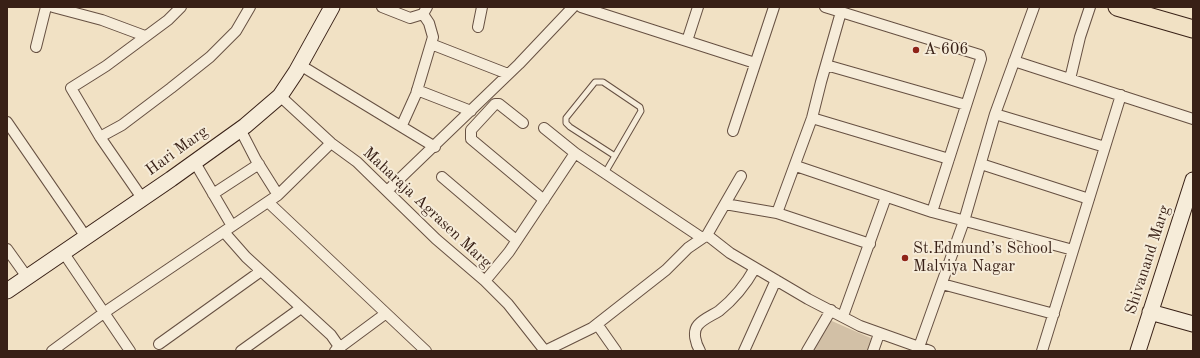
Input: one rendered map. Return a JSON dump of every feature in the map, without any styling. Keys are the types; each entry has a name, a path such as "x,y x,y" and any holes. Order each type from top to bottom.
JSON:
{"main road":[{"path":"1117,7 1193,29"},
{"path":"1158,7 1193,17"}],"street":[{"path":"36,47 46,7"},
{"path":"53,7 102,20 145,36"},
{"path":"142,198 100,137 71,88 106,66 168,20 181,7"},
{"path":"100,137 128,120 210,57 236,30 250,7"},
{"name":"Hari Marg","path":"7,291 240,129 280,96 300,65 332,7"},
{"path":"382,7 410,18 425,10 433,37 418,90 402,125"},
{"path":"478,27 482,7"},
{"path":"387,191 436,146 573,7"},
{"path":"580,7 755,63"},
{"path":"687,41 698,7"},
{"path":"733,131 774,7"},
{"path":"825,7 980,54 981,60 932,212"},
{"path":"919,347 964,221 995,114 1034,7"},
{"path":"1070,79 1080,37 1090,7"},
{"path":"777,213 796,166 812,118 841,12"},
{"path":"431,44 508,74"},
{"path":"1014,61 1193,119"},
{"path":"300,65 436,146"},
{"path":"826,65 966,105"},
{"path":"418,90 471,111"},
{"path":"1042,351 1121,95"},
{"name":"Maharaja Agrasen Marg","path":"280,96 331,143 357,162 436,239 485,281 508,304 545,351"},
{"path":"523,123 498,104 495,104 470,130 470,135 472,139 544,200"},
{"path":"995,114 1106,147"},
{"path":"812,118 949,159"},
{"path":"7,122 86,236"},
{"path":"544,128 575,153 605,173 730,253 808,299 860,326 930,351"},
{"path":"240,129 278,195"},
{"path":"59,349 105,312 278,195 331,143"},
{"path":"485,281 516,240 575,153"},
{"path":"194,161 213,194 228,229 261,271 330,335 338,345 336,351"},
{"path":"213,194 259,164"},
{"path":"981,164 1089,199"},
{"path":"796,166 932,212 1073,250"},
{"path":"545,351 597,324 666,270 688,248 704,236 741,176"},
{"path":"442,177 516,240"},
{"name":"Shivanand Marg","path":"1138,351 1193,180"},
{"path":"842,316 870,244 886,197"},
{"path":"268,202 423,350"},
{"path":"725,204 777,213 870,244"},
{"path":"7,249 27,277"},
{"path":"63,252 130,351"},
{"path":"700,351 696,344 695,332 698,325 720,310 739,292 755,268"},
{"path":"159,344 261,271"},
{"path":"744,351 776,280"},
{"path":"942,284 1054,314"},
{"path":"241,351 301,308"},
{"path":"807,351 831,310"},
{"path":"1150,312 1193,324"},
{"path":"336,351 385,314"},
{"path":"597,324 616,351"},
{"path":"873,351 879,334"}],"lane":[{"path":"605,173 615,156 641,111 640,107 603,82 595,82 566,118 566,122 570,127 615,156"}],"shaded area":[{"path":"825,318 882,343 879,351 808,351"}],"place":[{"name":"A 606","path":"916,50"},
{"name":"St.Edmund’s School Malviya Nagar","path":"905,258"}]}
